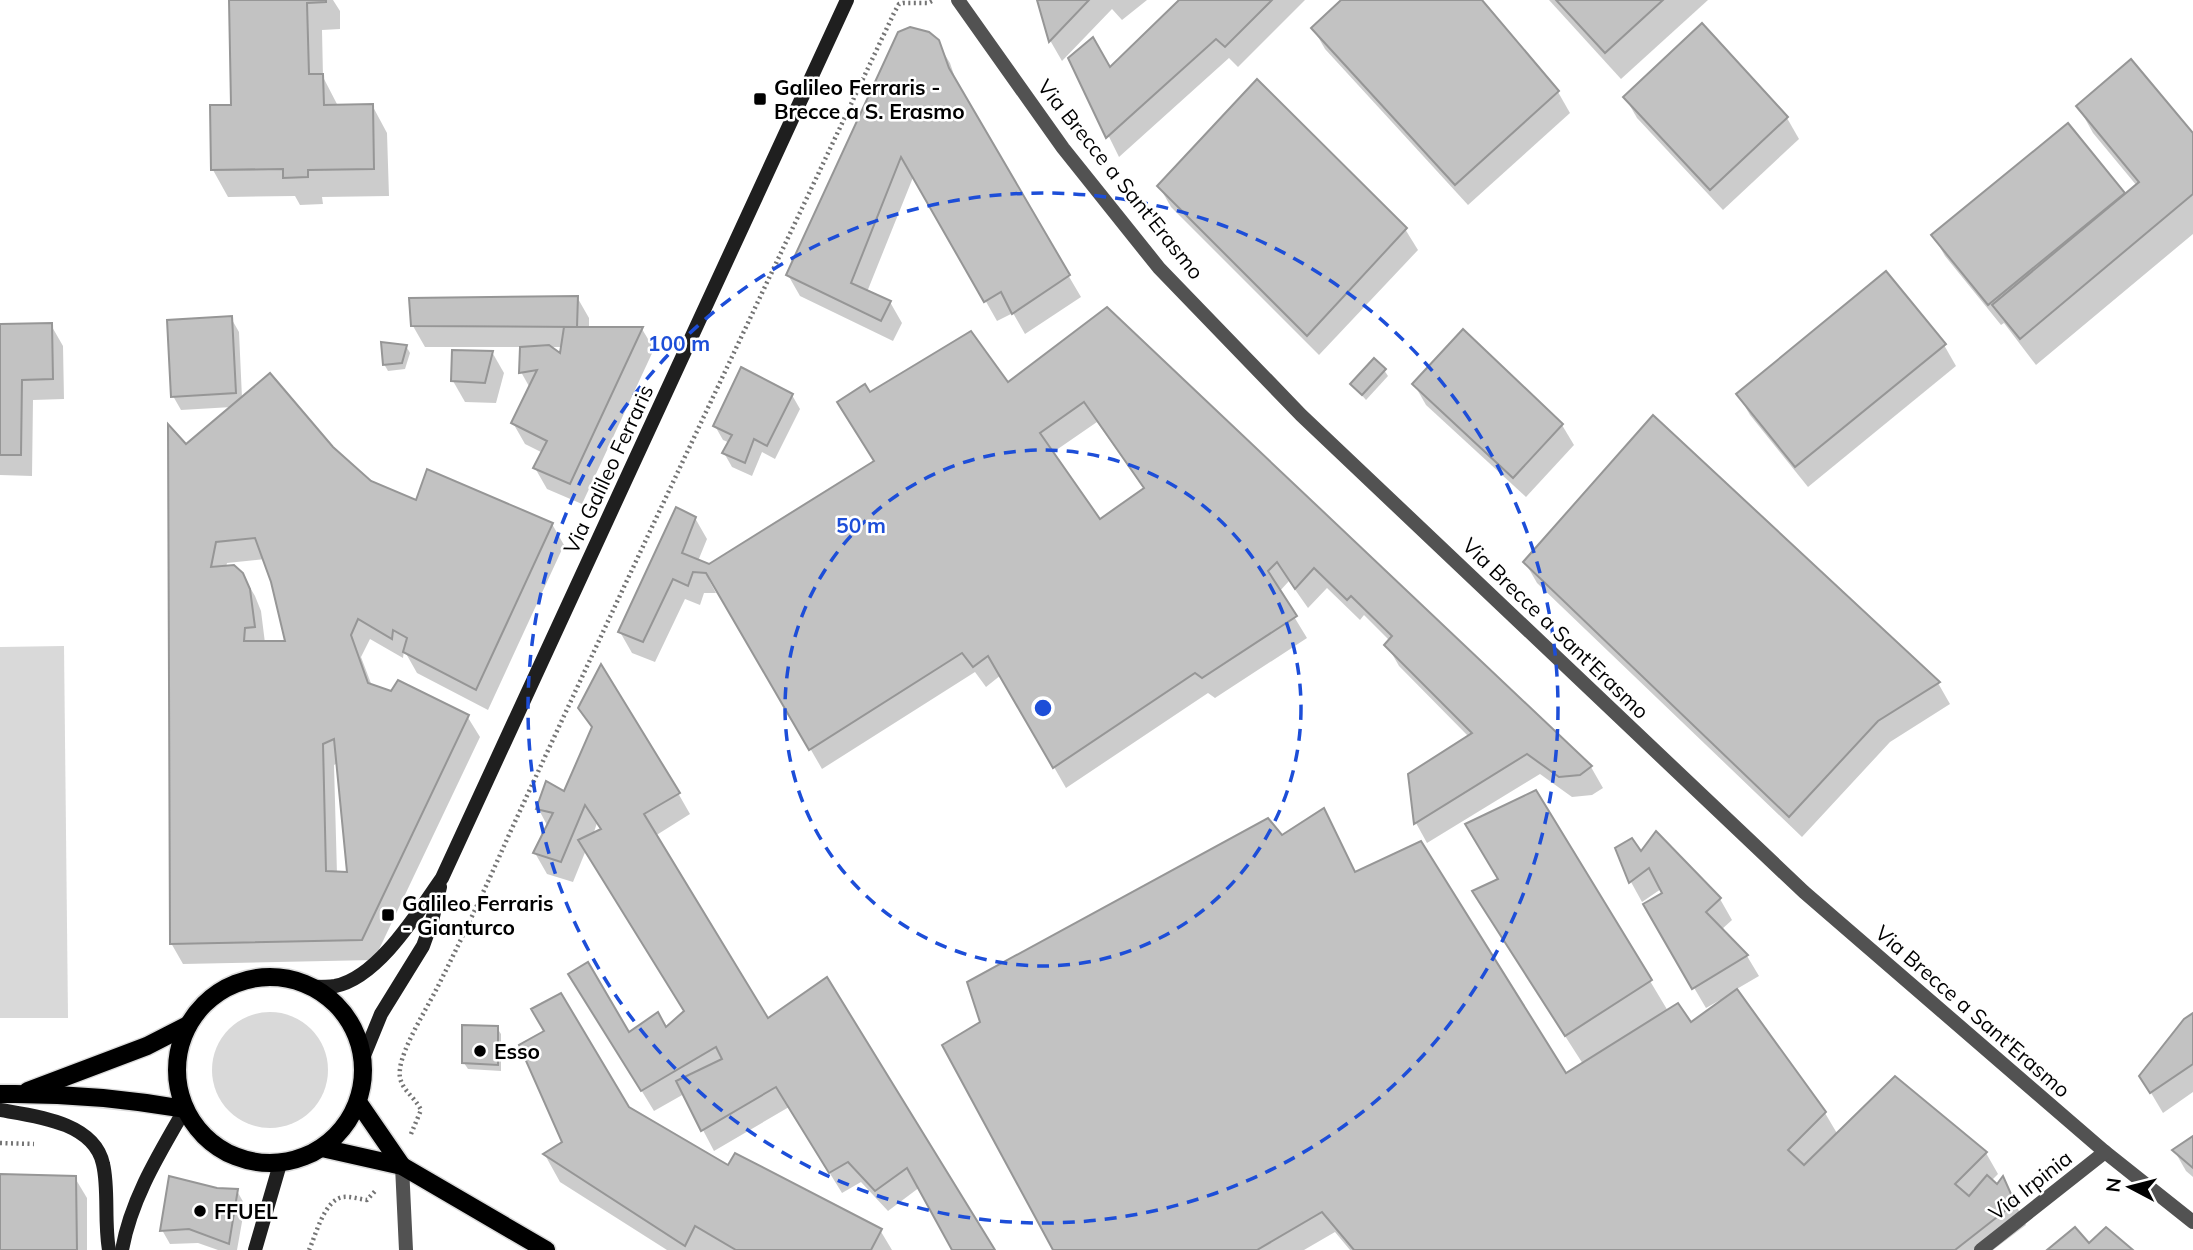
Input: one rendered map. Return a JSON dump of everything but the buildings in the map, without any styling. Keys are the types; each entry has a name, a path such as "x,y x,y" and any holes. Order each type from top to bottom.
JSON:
{"main road":[{"name":"Via Galileo Ferraris","path":"313,987 335,986 368,970 410,923 442,878 847,0"},
{"name":"Via Galileo Ferraris","path":"363,1058 381,1014 423,946 432,922 442,878"},
{"path":"271,976 299,981 313,987 337,1005 354,1029 363,1058 358,1102 343,1128 309,1156 280,1164 250,1162 223,1151 201,1133 184,1110 176,1067 188,1025 205,1003 229,986 242,981 271,976"},
{"path":"21,1093 147,1046 188,1025"},
{"path":"0,1094 130,1100 184,1110"},
{"path":"358,1102 402,1166"},
{"path":"0,1110 66,1125 87,1137 99,1151 104,1165 109,1250"},
{"path":"122,1250 125,1229 136,1202 152,1166 184,1110"},
{"path":"321,1148 402,1166 546,1250"},
{"path":"255,1250 280,1164"}],"street":[{"name":"Via Brecce a Sant'Erasmo","path":"958,0 1063,148 1159,268 1301,415 1804,892 2105,1152 2193,1222"},
{"name":"Via Irpinia","path":"1981,1250 2105,1152"},
{"path":"402,1166 406,1250"}],"path":[{"path":"414,1129 421,1111 400,1081 401,1061 464,934 610,616 894,13 902,3 933,1"},
{"path":"0,1143 41,1144"},
{"path":"309,1250 328,1208 335,1200 342,1197 366,1200 378,1188"}],"shaded area":[{"path":"64,646 68,1018 0,1018 0,647"},
{"path":"270,1012 292,1017 311,1029 323,1048 328,1070 323,1092 311,1111 292,1123 270,1128 248,1123 229,1111 217,1092 212,1070 217,1048 229,1029 248,1017"}],"place":[{"name":"Galileo Ferraris - Brecce a S. Erasmo","path":"760,99"},
{"name":"Galileo Ferraris - Gianturco","path":"388,915"},
{"name":"Esso","path":"480,1051"},
{"name":"FFUEL","path":"200,1211"}]}
